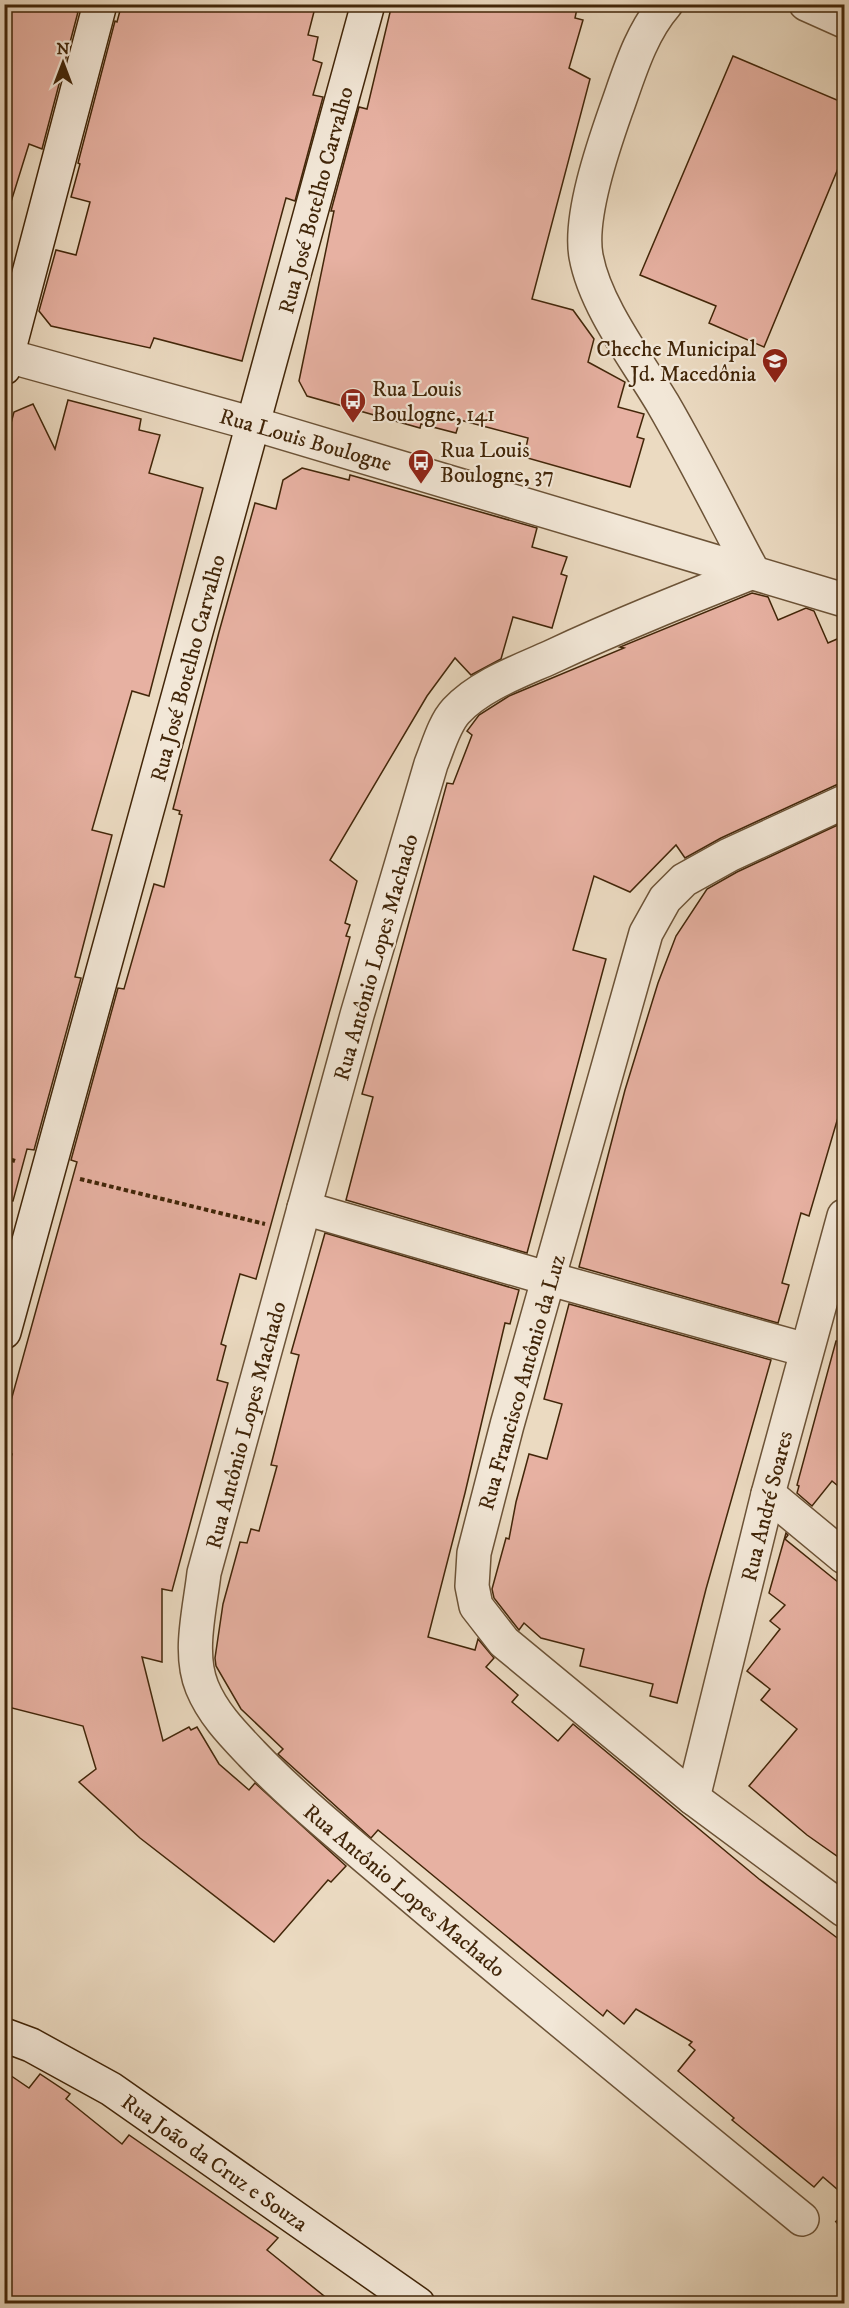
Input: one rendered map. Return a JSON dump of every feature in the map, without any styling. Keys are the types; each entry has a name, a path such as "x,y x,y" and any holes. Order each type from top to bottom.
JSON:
{"street":[{"path":"6,362 100,4"},
{"name":"Rua José Botelho Carvalho","path":"4,1332 368,4"},
{"path":"666,4 652,20 637,52 606,139 588,210 584,235 585,255 591,277 615,325 663,404 753,572"},
{"path":"806,4 844,21"},
{"name":"Rua Louis Boulogne","path":"6,362 254,424 844,600"},
{"name":"Rua Antônio Lopes Machado","path":"753,572 624,623 515,673 472,697 455,712 431,764 357,1015 204,1573 196,1640 201,1686 212,1708 230,1731 288,1791 576,2034 802,2219"},
{"name":"Rua Francisco Antônio da Luz","path":"844,802 729,855 684,880 664,899 655,914 646,933 507,1425 474,1553 472,1586 476,1606 504,1642 693,1798 844,1910"},
{"path":"301,1220 550,1279 806,1350"},
{"name":"Rua André Soares","path":"693,1798 768,1494 806,1350 844,1221"},
{"path":"768,1494 844,1557"},
{"name":"Rua João da Cruz e Souza","path":"4,2035 31,2045 111,2089 418,2304"}],"path":[{"path":"4,1157 48,1171 301,1220"}],"building":[{"path":"4,4 47,4 78,12 42,149 29,144 11,202 4,201"},
{"path":"137,4 316,4 308,35 318,37 313,60 322,63 313,95 323,97 295,201 286,198 242,361 154,338 150,348 51,326 39,311 56,250 76,255 90,202 71,197 80,164 78,163 115,21 117,22 121,7 137,11"},
{"path":"392,4 578,4 575,18 583,20 569,68 590,79 532,299 573,310 594,339 588,362 625,382 618,407 644,414 637,437 644,439 630,487 524,457 528,438 460,420 456,433 421,424 420,428 307,396 299,381 334,211 331,211 359,107 367,109"},
{"path":"733,56 844,103 844,154 764,347 709,323 716,306 640,275"},
{"path":"68,400 141,419 139,430 160,435 149,473 203,488 149,696 132,691 92,830 112,835 75,977 81,978 34,1150 27,1149 13,1201 4,1200 4,449 14,412 33,404 55,449"},
{"path":"302,468 349,480 350,475 537,528 532,547 567,557 561,574 567,576 552,628 513,617 501,659 471,675 455,658 427,696 330,860 357,881 345,923 350,925 346,936 350,937 256,1279 240,1274 221,1344 226,1346 217,1380 228,1383 172,1591 162,1589 162,1662 142,1657 163,1741 189,1727 191,1730 197,1727 219,1764 249,1790 255,1783 346,1866 331,1882 328,1880 274,1942 140,1838 79,1782 96,1769 83,1726 4,1706 4,1481 12,1454 4,1452 4,1426 77,1162 71,1160 118,988 124,989 154,884 164,887 182,815 179,814 180,811 173,809 255,503 276,509 283,480"},
{"path":"752,593 768,597 778,620 806,608 814,611 828,643 844,636 844,783 721,838 685,858 676,845 630,892 594,876 573,950 606,959 527,1253 346,1200 373,1097 362,1094 447,783 453,784 472,735 467,731 479,715 509,696"},
{"path":"844,822 844,1100 809,1216 801,1213 782,1283 789,1285 778,1323 579,1267 625,1090 658,983 676,936 707,889 737,872"},
{"path":"325,1233 519,1290 510,1324 505,1323 428,1637 475,1650 478,1639 494,1658 486,1667 518,1695 512,1702 558,1741 573,1724 759,1879 844,1943 844,2195 823,2177 814,2187 732,2120 734,2118 678,2071 695,2050 689,2045 692,2042 636,2009 624,2024 607,2010 603,2016 378,1830 371,1838 278,1754 283,1749 241,1709 216,1666 215,1658 223,1604 240,1542 247,1543 251,1529 259,1531 277,1466 271,1465 299,1355 291,1353"},
{"path":"569,1304 771,1360 706,1589 677,1703 650,1696 653,1684 580,1666 584,1649 541,1638 524,1623 519,1630 494,1598 492,1589 506,1538 509,1539 529,1454 547,1459 562,1404 544,1399"},
{"path":"836,1341 844,1342 844,1491 832,1481 812,1506 797,1493 799,1486 797,1485"},
{"path":"786,1533 788,1535 785,1539 844,1587 844,1861 807,1835 749,1786 797,1729 761,1700 770,1689 747,1671 780,1629 770,1621 785,1605 769,1593"},
{"path":"4,2071 29,2088 40,2074 70,2094 66,2099 122,2144 129,2135 278,2238 267,2250 334,2304 4,2304"}],"place":[{"name":"Cheche Municipal Jd. Macedônia","path":"775,384"},
{"name":"Rua Louis Boulogne, 141","path":"353,424"},
{"name":"Rua Louis Boulogne, 37","path":"421,485"}]}
